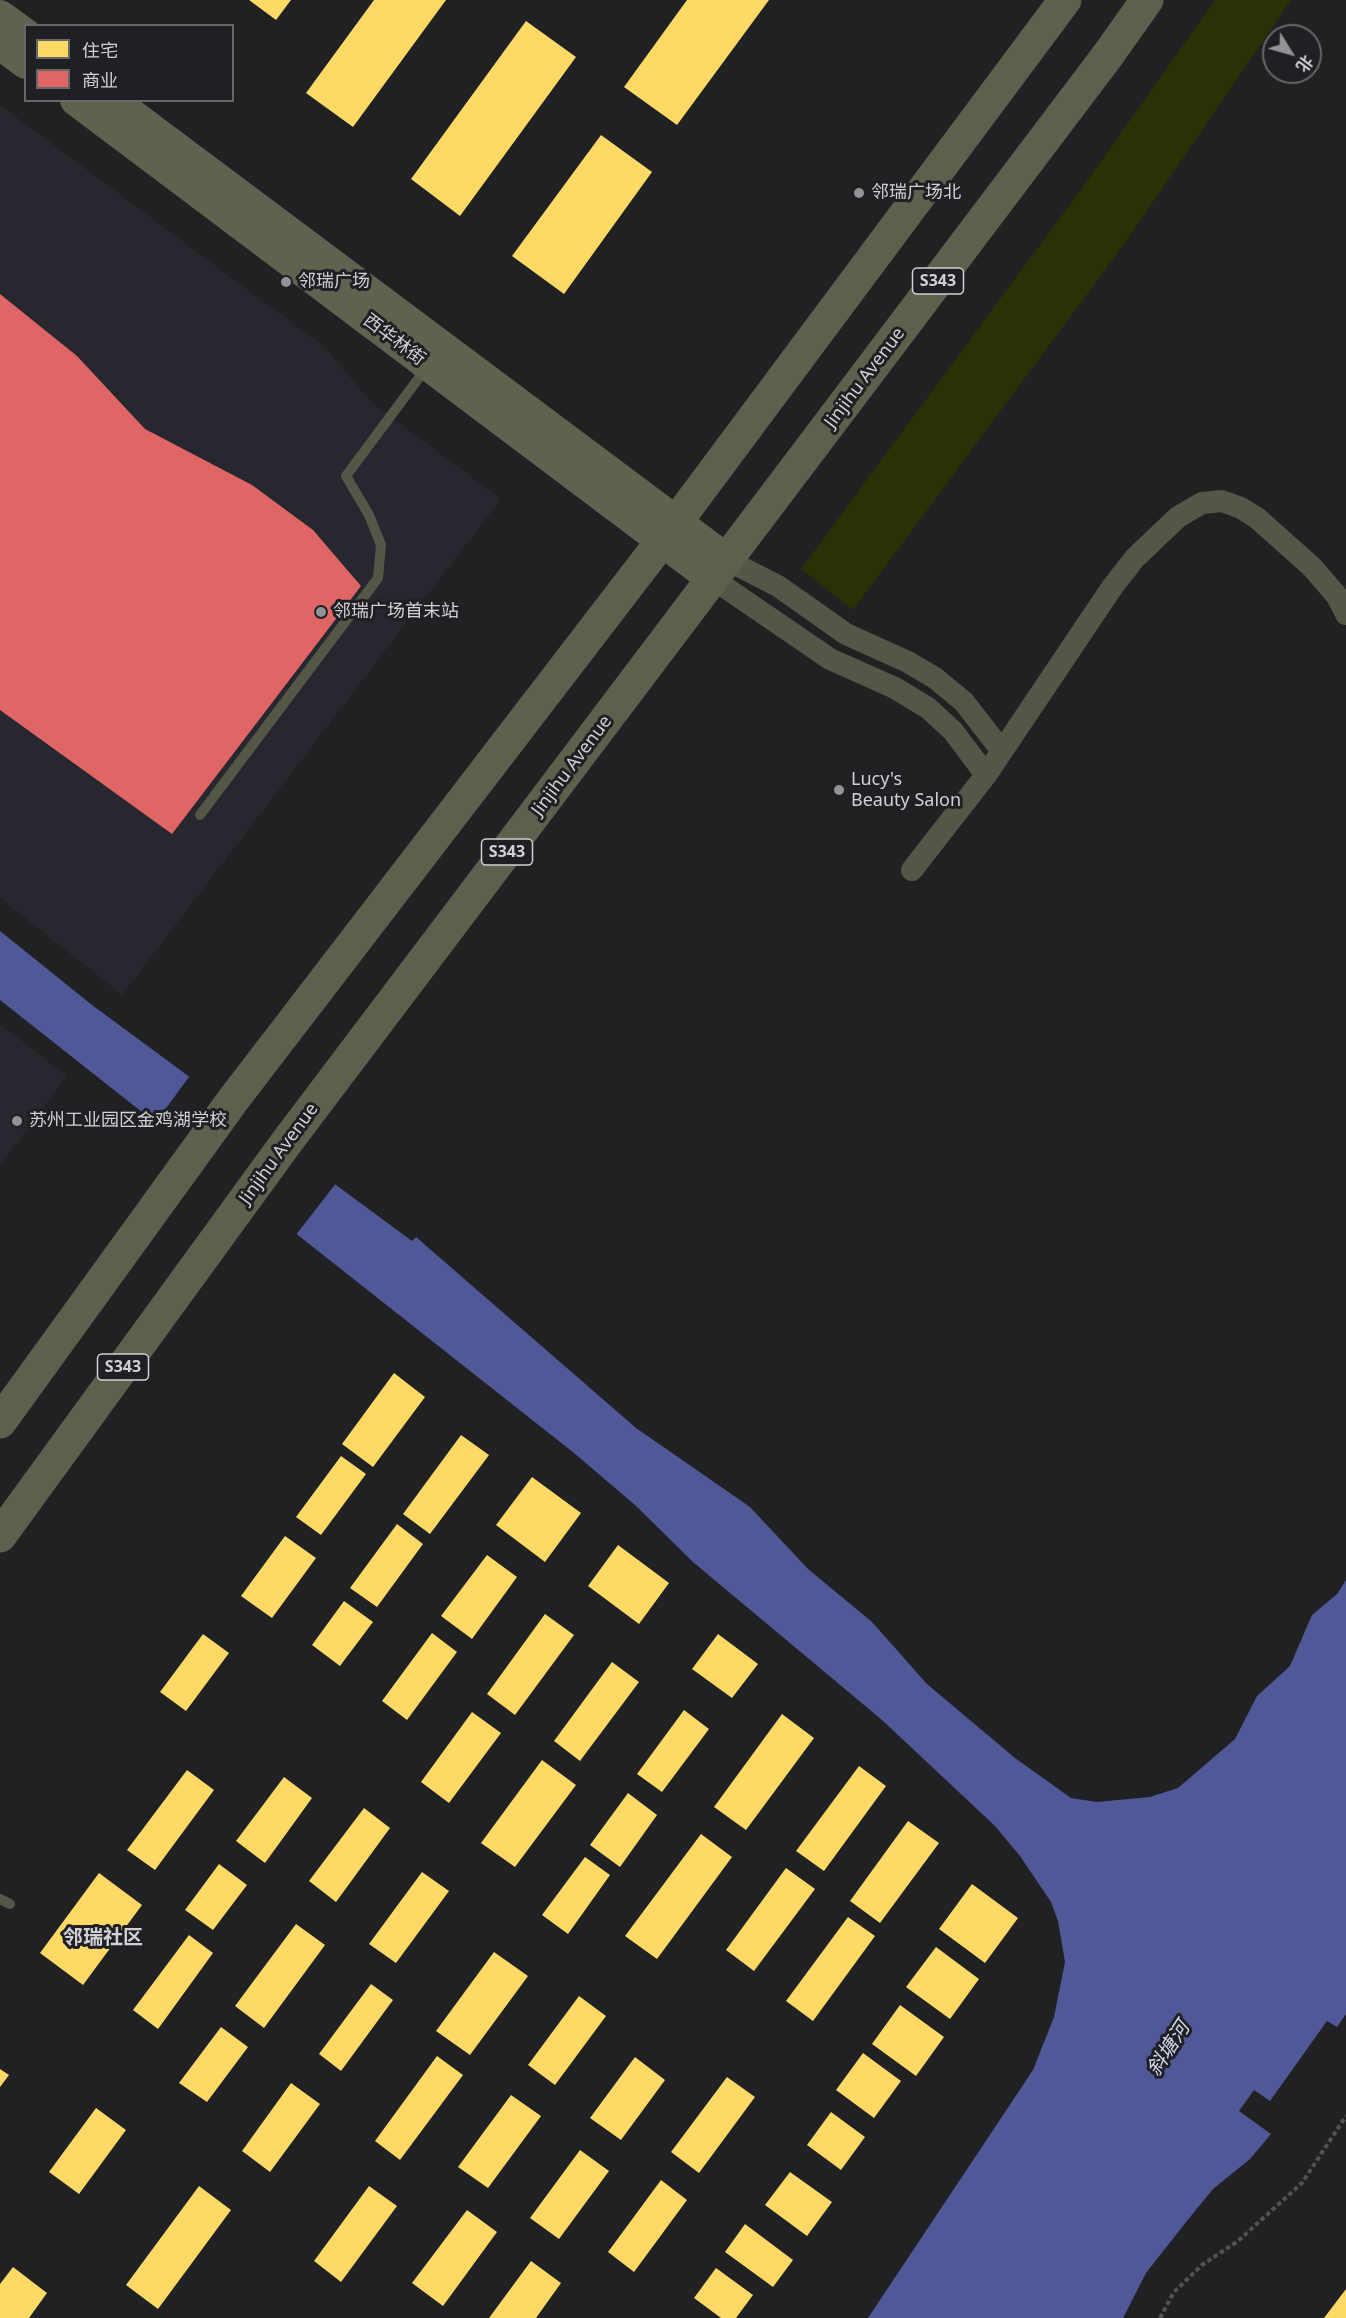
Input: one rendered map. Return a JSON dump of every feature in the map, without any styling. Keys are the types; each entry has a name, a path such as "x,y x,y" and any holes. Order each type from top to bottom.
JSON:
{"main road":[{"path":"0,1422 233,1100 668,532 1065,0"},
{"name":"Jinjihu Avenue","path":"0,1536 286,1143 720,570 1147,0"},
{"path":"0,16 24,34"},
{"path":"0,44 24,62"},
{"name":"西华林街","path":"79,102 435,357 720,570"},
{"name":"西华林街","path":"115,102 435,357"}],"street":[{"path":"912,870 986,775 1113,586 1156,537 1178,517 1202,503 1222,501 1257,518 1312,567 1337,596 1346,614"},
{"path":"720,570 778,586 846,634 908,662 935,678 964,702 1002,751"},
{"path":"720,570 830,659 896,688 928,708 953,732 986,775"}],"lane":[{"path":"200,815 378,578 381,545 369,515 346,477 435,357"}],"path":[{"path":"1160,2318 1174,2292 1202,2265 1238,2241 1302,2183 1346,2116"}],"shaded area":[{"name":"邻瑞广场","path":"0,105 326,348 370,401 501,499 122,995 0,898"},
{"name":"苏州工业园区金鸡湖学校","path":"0,1024 67,1076 0,1166"}],"green space":[{"path":"1215,0 1291,0 1275,24 1262,24 1262,42 1125,243 853,610 801,569 1087,181"}],"water":[{"name":"斜塘河","path":"0,931 92,1005 412,1241 416,1237 636,1428 750,1507 808,1569 872,1622 927,1684 1015,1758 1071,1798 1097,1802 1150,1797 1178,1788 1235,1739 1257,1696 1290,1666 1312,1615 1337,1594 1346,1580 1346,2014 1337,2027 1327,2021 1270,2101 1254,2090 1239,2111 1271,2134 1250,2159 1213,2189 1186,2222 1146,2273 1123,2318 868,2318 1033,2070 1054,2017 1065,1962 1058,1921 1051,1902 1020,1856 995,1826 882,1720 693,1562 635,1505 574,1453 0,1000"}],"pier":[{"path":"191,1074 337,1182 295,1236 154,1125"}],"building: 住宅":[{"path":"249,0 291,0 276,20"},
{"path":"374,0 446,0 353,127 306,93"},
{"path":"687,0 769,0 677,125 624,87"},
{"path":"526,21 576,57 460,216 411,179"},
{"path":"601,135 652,172 564,294 512,256"},
{"path":"394,1373 425,1397 373,1467 342,1444"},
{"path":"461,1435 489,1455 430,1534 403,1514"},
{"path":"341,1456 366,1474 321,1535 296,1517"},
{"path":"532,1477 581,1513 545,1562 496,1525"},
{"path":"397,1524 423,1544 377,1607 350,1588"},
{"path":"285,1536 316,1558 272,1618 241,1596"},
{"path":"618,1545 669,1583 639,1624 588,1586"},
{"path":"487,1555 517,1577 472,1639 441,1616"},
{"path":"344,1601 373,1622 340,1666 312,1645"},
{"path":"545,1614 574,1635 515,1715 487,1694"},
{"path":"432,1633 457,1652 407,1720 382,1701"},
{"path":"203,1634 229,1653 186,1711 160,1692"},
{"path":"718,1634 758,1664 732,1698 692,1669"},
{"path":"612,1662 639,1682 580,1761 554,1741"},
{"path":"684,1710 709,1729 662,1792 637,1774"},
{"path":"472,1712 501,1733 449,1803 421,1782"},
{"path":"782,1714 814,1738 746,1830 714,1807"},
{"path":"542,1760 576,1785 515,1867 481,1843"},
{"path":"859,1766 886,1786 824,1871 796,1851"},
{"path":"187,1770 214,1790 155,1870 127,1850"},
{"path":"284,1777 312,1798 265,1863 236,1841"},
{"path":"628,1793 657,1815 620,1867 590,1845"},
{"path":"364,1808 390,1828 336,1902 309,1881"},
{"path":"908,1821 939,1843 880,1923 850,1901"},
{"path":"701,1834 732,1857 657,1959 625,1936"},
{"path":"585,1857 610,1875 568,1934 542,1915"},
{"path":"219,1864 247,1885 213,1930 185,1910"},
{"path":"786,1868 815,1889 754,1971 726,1950"},
{"path":"422,1872 449,1891 396,1963 369,1944"},
{"path":"99,1873 142,1905 83,1985 40,1953"},
{"path":"972,1884 1018,1918 985,1963 939,1929"},
{"path":"848,1917 875,1936 813,2021 786,2001"},
{"path":"296,1924 325,1945 264,2028 235,2006"},
{"path":"189,1935 213,1953 158,2029 133,2010"},
{"path":"936,1947 979,1979 950,2019 906,1987"},
{"path":"494,1952 528,1976 470,2055 436,2031"},
{"path":"371,1984 393,2000 341,2071 319,2054"},
{"path":"579,1996 606,2016 555,2085 528,2065"},
{"path":"900,2005 944,2037 916,2076 872,2044"},
{"path":"221,2027 248,2047 207,2102 179,2083"},
{"path":"863,2053 901,2081 874,2118 836,2090"},
{"path":"437,2056 463,2075 400,2160 375,2141"},
{"path":"635,2057 665,2080 621,2140 590,2118"},
{"path":"0,2069 9,2075 0,2087"},
{"path":"727,2077 755,2097 699,2173 671,2152"},
{"path":"291,2083 320,2104 270,2172 242,2151"},
{"path":"511,2095 541,2116 488,2188 458,2167"},
{"path":"96,2108 126,2130 79,2194 49,2172"},
{"path":"831,2112 865,2137 841,2170 807,2145"},
{"path":"580,2150 609,2171 559,2239 530,2218"},
{"path":"790,2172 832,2202 807,2236 765,2205"},
{"path":"661,2180 687,2200 634,2272 608,2252"},
{"path":"199,2186 231,2210 158,2309 126,2285"},
{"path":"369,2186 397,2206 341,2282 314,2261"},
{"path":"467,2210 497,2232 443,2306 412,2283"},
{"path":"745,2224 793,2260 773,2287 725,2252"},
{"path":"531,2261 561,2283 536,2318 489,2318"},
{"path":"13,2267 47,2293 29,2318 0,2318 0,2284"},
{"path":"716,2268 753,2295 736,2318 721,2318 694,2298"},
{"path":"1346,2289 1346,2318 1324,2318"}],"building: 商业":[{"path":"0,294 77,356 145,429 252,485 313,530 361,586 172,834 0,710"}],"place":[{"name":"邻瑞广场北","path":"859,193"},
{"name":"邻瑞广场","path":"286,282"},
{"name":"邻瑞广场首末站","path":"321,612"},
{"name":"Lucy's Beauty Salon","path":"839,790"},
{"name":"苏州工业园区金鸡湖学校","path":"17,1121"}],"district":[{"name":"邻瑞社区","path":"103,1938"}]}
